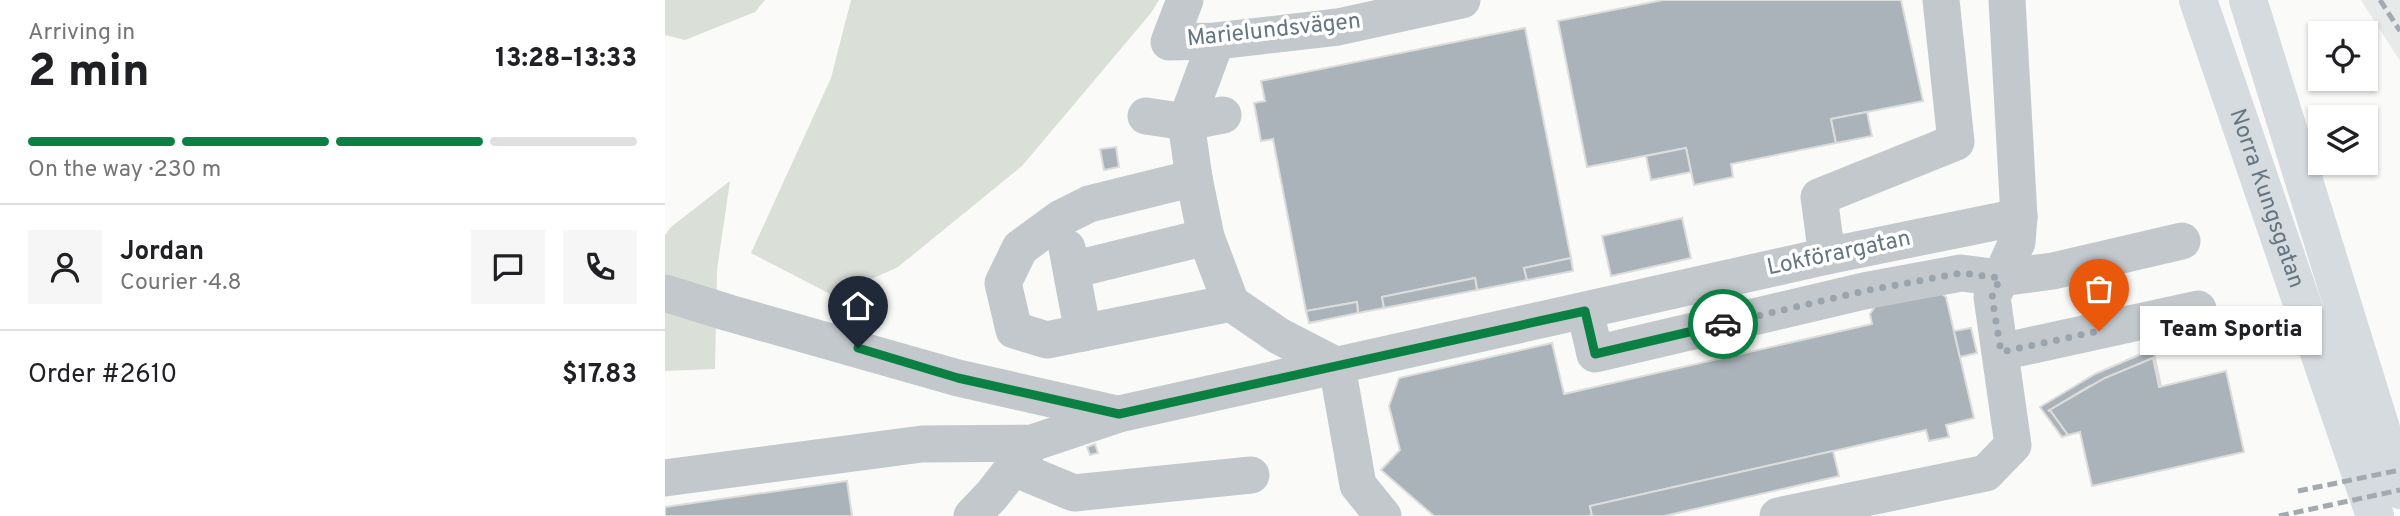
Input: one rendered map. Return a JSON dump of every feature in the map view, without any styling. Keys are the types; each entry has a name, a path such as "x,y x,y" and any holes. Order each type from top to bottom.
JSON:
{"main road":[{"name":"Norra Kungsgatan","path":"2198,0 2375,516"},
{"name":"Norra Kungsgatan","path":"2248,0 2400,491"}],"street":[{"name":"Marielundsvägen","path":"1185,0 1169,41 1216,41 1338,27 1462,0"},
{"path":"1827,256 1819,197 1956,142 1941,0"},
{"path":"1778,516 1986,472 2013,445 1992,297 2017,242 2019,217 2007,0"},
{"path":"1216,41 1186,122 1206,237 1231,303 1279,336 1337,366 1358,485 1383,516"},
{"path":"1146,116 1186,122 1223,115"},
{"path":"1194,177 1089,204 1061,218 1020,247 1003,284 1014,330 1047,340 1231,303"},
{"name":"Lokförargatan","path":"1023,455 1119,414 1827,256 2019,217"},
{"path":"1061,218 1083,333"},
{"path":"1072,270 1206,237"},
{"path":"1585,311 1595,354 1864,291 1961,273 2000,278 2053,271 2182,241"},
{"path":"665,292 729,313 958,378 1119,414"},
{"path":"2001,352 2198,309"},
{"path":"665,478 922,444 1023,455 1074,493 1251,475"},
{"path":"972,516 1023,455"}],"shaded area":[{"path":"665,0 765,0 755,12 685,40 665,35"},
{"path":"851,0 1159,0 1151,13 1022,166 898,267 834,296 751,253 831,78"},
{"path":"2361,0 2400,0 2400,61 2378,27 2378,21 2374,21"},
{"path":"730,181 717,270 715,369 665,371 665,235 671,227"}],"building":[{"path":"1663,0 1901,0 1923,101 1831,119 1836,143 1731,164 1733,177 1694,185 1686,148 1587,167 1558,21"},
{"path":"1525,28 1571,258 1524,268 1527,280 1477,290 1475,278 1382,297 1384,308 1358,313 1357,302 1306,311 1273,139 1261,141 1254,103 1265,101 1261,81"},
{"path":"1867,112 1872,136 1836,143 1831,119"},
{"path":"1116,147 1119,167 1104,170 1100,149"},
{"path":"1686,148 1691,172 1651,180 1646,156"},
{"path":"1682,218 1691,258 1611,276 1602,236"},
{"path":"1571,258 1573,271 1527,280 1524,268"},
{"path":"1475,278 1477,290 1384,308 1382,297"},
{"path":"1934,289 1946,297 1974,418 1946,425 1949,437 1929,441 1926,430 1590,506 1592,515 1588,516 1434,516 1381,470 1400,450 1389,406 1399,378 1552,343 1564,394 1872,324 1870,314 1878,302"},
{"path":"1357,302 1358,313 1309,323 1306,311"},
{"path":"1971,328 1977,353 1960,357 1954,331"},
{"path":"2153,349 2161,386 2159,387 2153,358 2088,387 2048,411 2050,410 2068,435 2062,437 2040,407 2095,374"},
{"path":"2153,358 2159,387 2226,371 2244,452 2092,486 2080,432 2068,435 2050,410 2048,411 2105,378"},
{"path":"1095,444 1098,453 1090,455 1087,447"},
{"path":"1833,451 1839,476 1664,516 1592,516 1590,506"},
{"path":"847,481 852,516 665,516 665,507"}],"railway":[{"path":"2380,0 2400,31"},
{"path":"2298,491 2400,470"},
{"path":"2279,516 2400,490"}],"way so far":[{"path":"1723,324 1864,291 1961,273 2000,278 1992,297 2001,352 2099,331"}],"place":[{"name":"Team Sportia","path":"2099,331"}],"route":[{"path":"858,348 958,378 1119,414 1585,311 1595,354 1723,324"}]}
